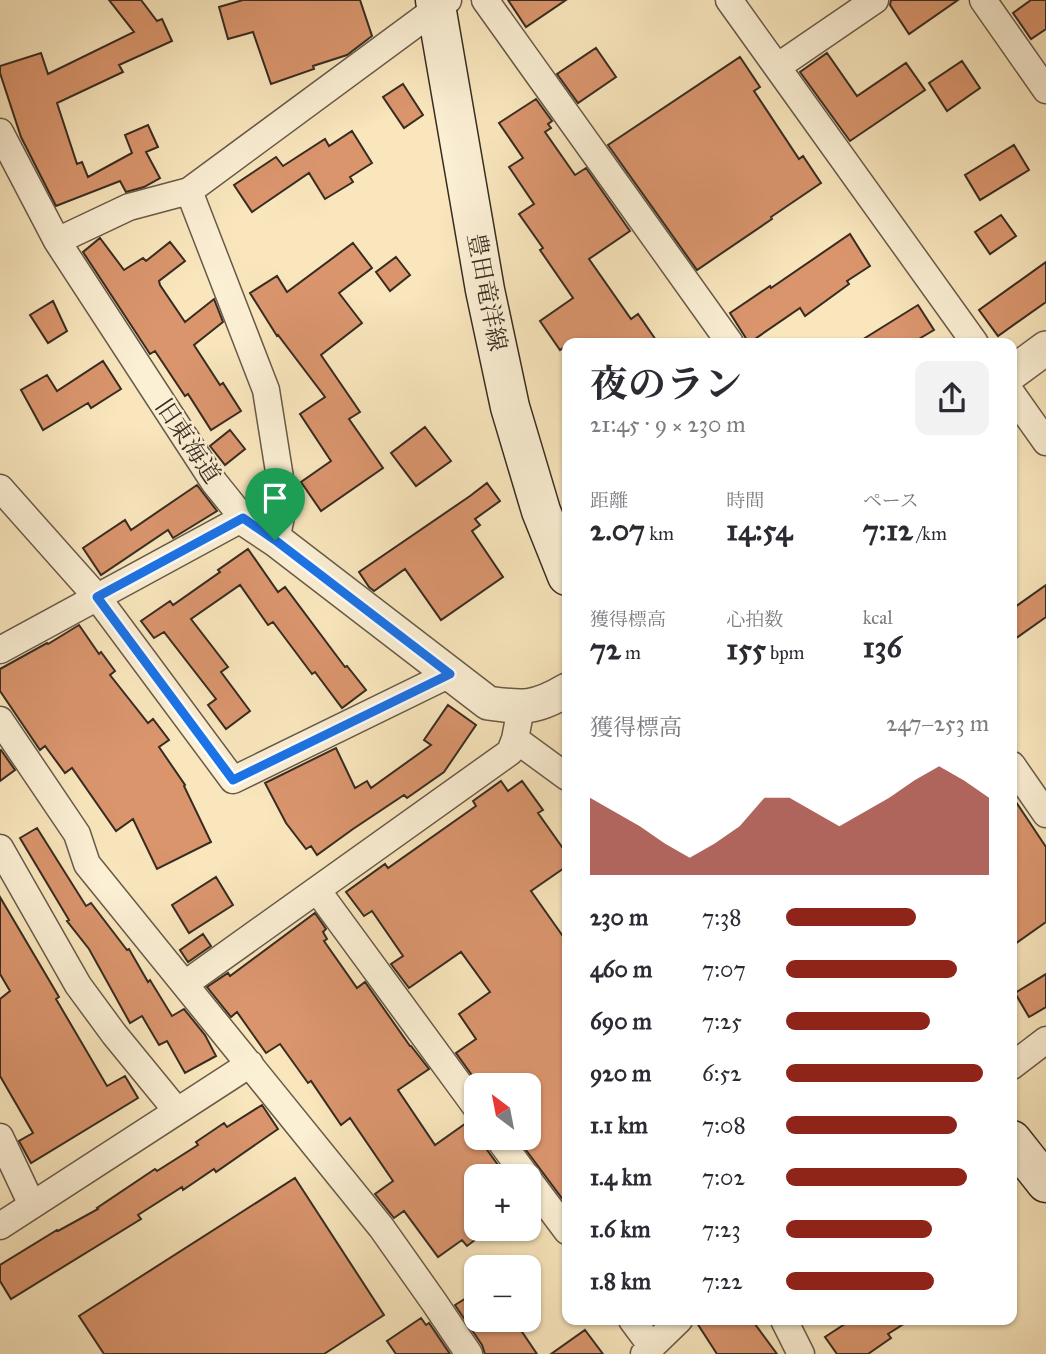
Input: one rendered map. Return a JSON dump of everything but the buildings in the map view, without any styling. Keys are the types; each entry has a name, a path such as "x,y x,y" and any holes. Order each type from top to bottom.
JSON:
{"main road":[{"name":"豊田竜洋線","path":"440,3 485,290 510,407 541,512 562,564"},
{"path":"1017,1146 1046,1183"}],"street":[{"path":"485,0 726,338"},
{"path":"729,0 971,338"},
{"path":"777,67 875,0"},
{"path":"983,0 1046,90"},
{"path":"57,241 129,206 189,191 440,3"},
{"name":"旧東海道","path":"0,132 57,241 214,482 243,518 518,723 562,771"},
{"path":"189,191 266,390 284,503 275,540"},
{"path":"1017,369 1046,348"},
{"path":"1017,401 1046,442"},
{"path":"0,488 97,597 233,780 450,674"},
{"path":"0,650 243,518"},
{"path":"185,984 510,752 518,723 562,693"},
{"path":"0,720 77,834 87,864 381,1227 469,1354"},
{"path":"1017,772 1046,814"},
{"path":"0,848 78,985 177,1111"},
{"path":"317,890 464,1091"},
{"path":"1017,1062 1046,1040"},
{"path":"0,1226 250,1064"},
{"path":"0,1137 32,1205"},
{"path":"541,1196 562,1224"},
{"path":"635,1325 648,1350 674,1325"},
{"path":"787,1325 802,1354"}],"route":[{"path":"243,518 275,540 450,674 233,780 97,597 243,518"}]}
